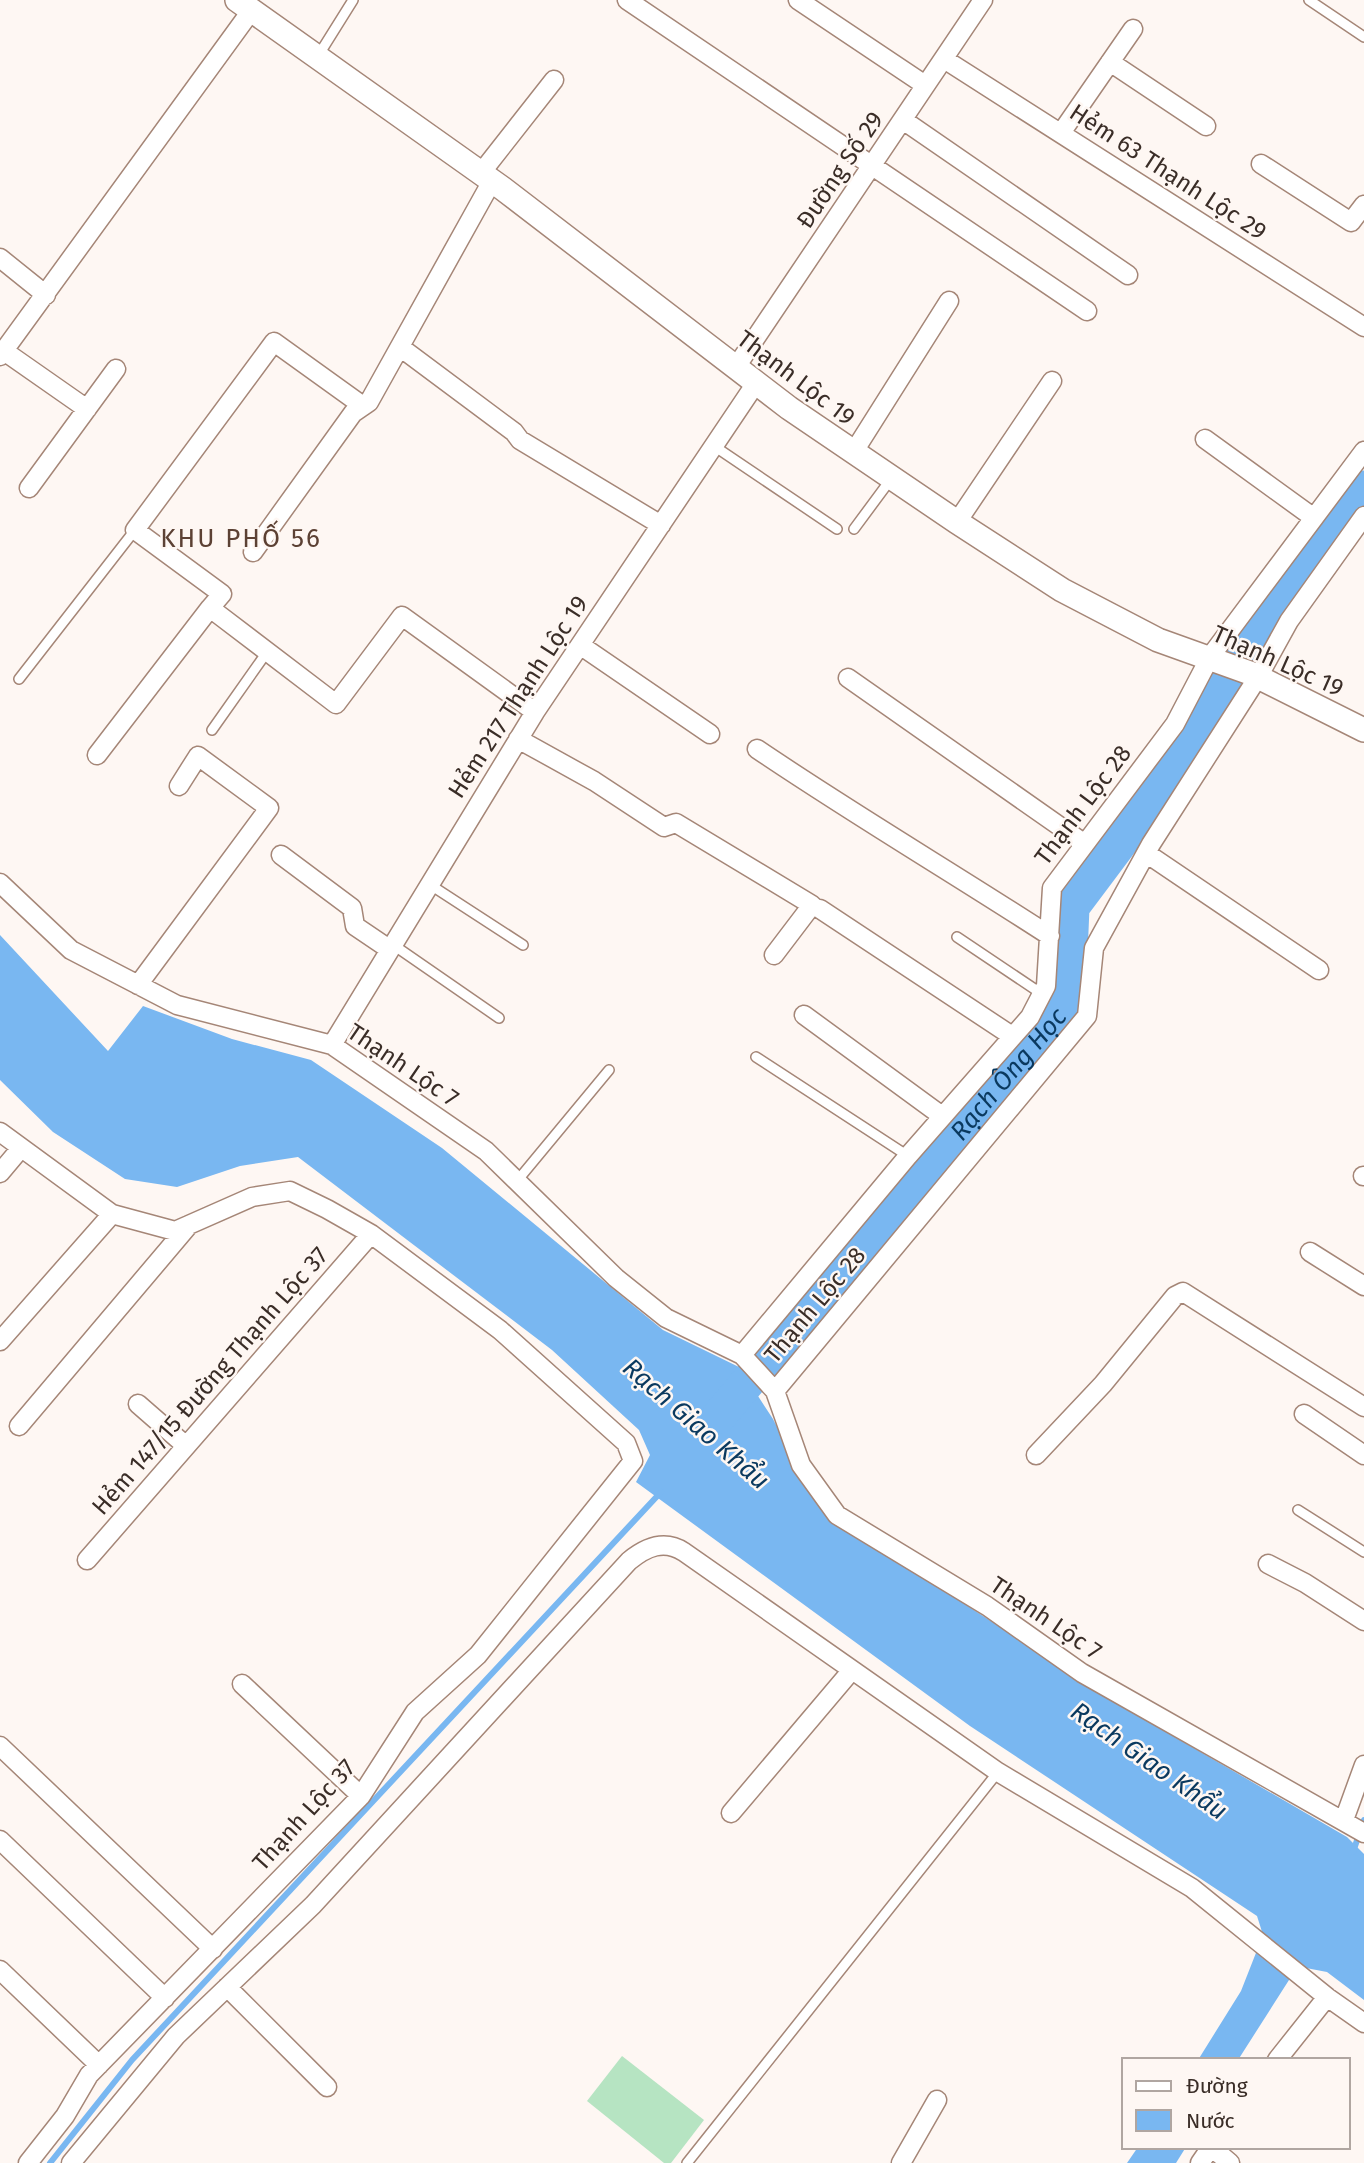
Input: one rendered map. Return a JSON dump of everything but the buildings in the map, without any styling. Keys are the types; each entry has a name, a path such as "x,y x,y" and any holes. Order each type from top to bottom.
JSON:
{"street":[{"path":"628,0 1087,311"},
{"name":"Đường Số 29","path":"736,367 983,0"},
{"path":"801,2 925,85"},
{"name":"Thạnh Lộc 19","path":"244,5 486,177 756,383 853,453 1062,590 1158,640 1214,658 1254,675 1364,730"},
{"path":"87,409 2,353 46,295 244,5"},
{"path":"1061,133 1133,29"},
{"name":"Hẻm 63 Thạnh Lộc 29","path":"944,59 1364,327"},
{"path":"1110,62 1206,125"},
{"path":"253,552 353,413 369,402 486,177 554,80"},
{"path":"903,120 1128,275"},
{"path":"1261,164 1350,222 1364,205"},
{"path":"0,258 46,295"},
{"path":"853,453 949,301"},
{"path":"97,755 222,594 135,530 274,342 363,406"},
{"path":"400,346 514,432 520,440 660,525"},
{"path":"29,488 116,369"},
{"path":"957,522 1052,381"},
{"name":"Hẻm 217 Thạnh Lộc 19","path":"332,1045 388,946 535,712 756,383"},
{"path":"1205,439 1314,518"},
{"name":"Thạnh Lộc 28","path":"742,1355 942,1116 1030,1017 1046,986 1052,888 1175,724 1214,658 1364,451"},
{"name":"Thạnh Lộc 28","path":"775,1391 1087,1016 1094,948 1146,853 1254,675 1364,516"},
{"path":"210,608 336,705 402,616 535,712"},
{"path":"580,645 710,734"},
{"path":"848,678 1085,844"},
{"path":"518,739 594,780 664,827 676,823 812,905 774,955"},
{"path":"757,749 859,818 906,843 1050,936"},
{"path":"138,985 269,808 198,756 179,786"},
{"path":"1146,853 1319,970"},
{"path":"281,855 352,908 355,926 388,946"},
{"name":"Thạnh Lộc 7","path":"0,883 71,950 177,1005 332,1045 486,1151 616,1278 666,1318 742,1355"},
{"path":"820,909 1012,1036"},
{"path":"804,1016 942,1116"},
{"path":"0,1132 112,1214 174,1231 252,1197 290,1191 371,1234"},
{"path":"0,1173 21,1149"},
{"path":"0,1341 112,1214"},
{"path":"19,1426 189,1225"},
{"name":"Hẻm 147/15 Đường Thạnh Lộc 37","path":"87,1560 371,1234"},
{"name":"Thạnh Lộc 37","path":"29,2163 99,2066 361,1796 415,1712 478,1655 634,1461 626,1443 499,1330 371,1234"},
{"path":"1310,1252 1364,1286"},
{"path":"1037,1455 1103,1384 1175,1296 1183,1292 1364,1407"},
{"path":"742,1355 775,1391"},
{"name":"Thạnh Lộc 7","path":"775,1391 801,1465 837,1516 987,1606 1082,1673 1353,1826"},
{"path":"138,1404 185,1446"},
{"path":"1304,1414 1364,1455"},
{"path":"71,2163 176,2036 313,1905 614,1577 642,1550 671,1544 998,1772 1192,1888 1307,1982 1364,2023"},
{"path":"1268,1564 1305,1583 1364,1621"},
{"path":"731,1813 852,1670"},
{"path":"242,1684 361,1796"},
{"path":"0,1746 213,1949"},
{"path":"1353,1826 1364,1765"},
{"path":"0,1840 165,1998"},
{"path":"0,1969 99,2066"},
{"path":"227,1987 327,2087"},
{"path":"1279,2058 1327,1997"},
{"path":"901,2163 937,2100"},
{"path":"1213,2149 1230,2163"}],"lane":[{"path":"317,57 353,0"},
{"path":"1309,0 1364,37"},
{"path":"714,446 837,529"},
{"path":"854,529 891,478"},
{"path":"19,679 135,530"},
{"path":"212,730 267,652"},
{"path":"429,884 523,945"},
{"path":"957,937 1042,994"},
{"path":"388,946 499,1018"},
{"path":"756,1057 908,1156"},
{"path":"517,1181 609,1070"},
{"path":"1298,1510 1364,1552"},
{"path":"687,2163 998,1772"}],"green space":[{"path":"622,2056 704,2120 671,2163 664,2163 587,2101"}],"water":[{"name":"Rạch Giao Khẩu","path":"0,935 108,1051 143,1006 232,1039 311,1060 442,1148 663,1330 739,1367 773,1419 810,1492 842,1528 877,1547 1123,1707 1347,1837 1364,1854 1364,2000 1327,1972 1306,1968 1289,1980 1239,2058 1199,2058 1241,1991 1263,1935 1257,1916 970,1726 636,1482 650,1455 639,1430 552,1350 298,1157 240,1166 177,1187 125,1179 53,1132 0,1080"},
{"path":"1137,2149 1185,2149 1176,2163 1127,2163"}],"waterway":[{"name":"Rạch Ông Học","path":"719,1416 1068,1003 1072,907 1165,783 1247,646 1364,488"},
{"path":"50,2163 132,2060 661,1492"},
{"path":"1353,1852 1364,1820"}],"district":[{"name":"KHU PHỐ 56","path":"241,538"}]}
